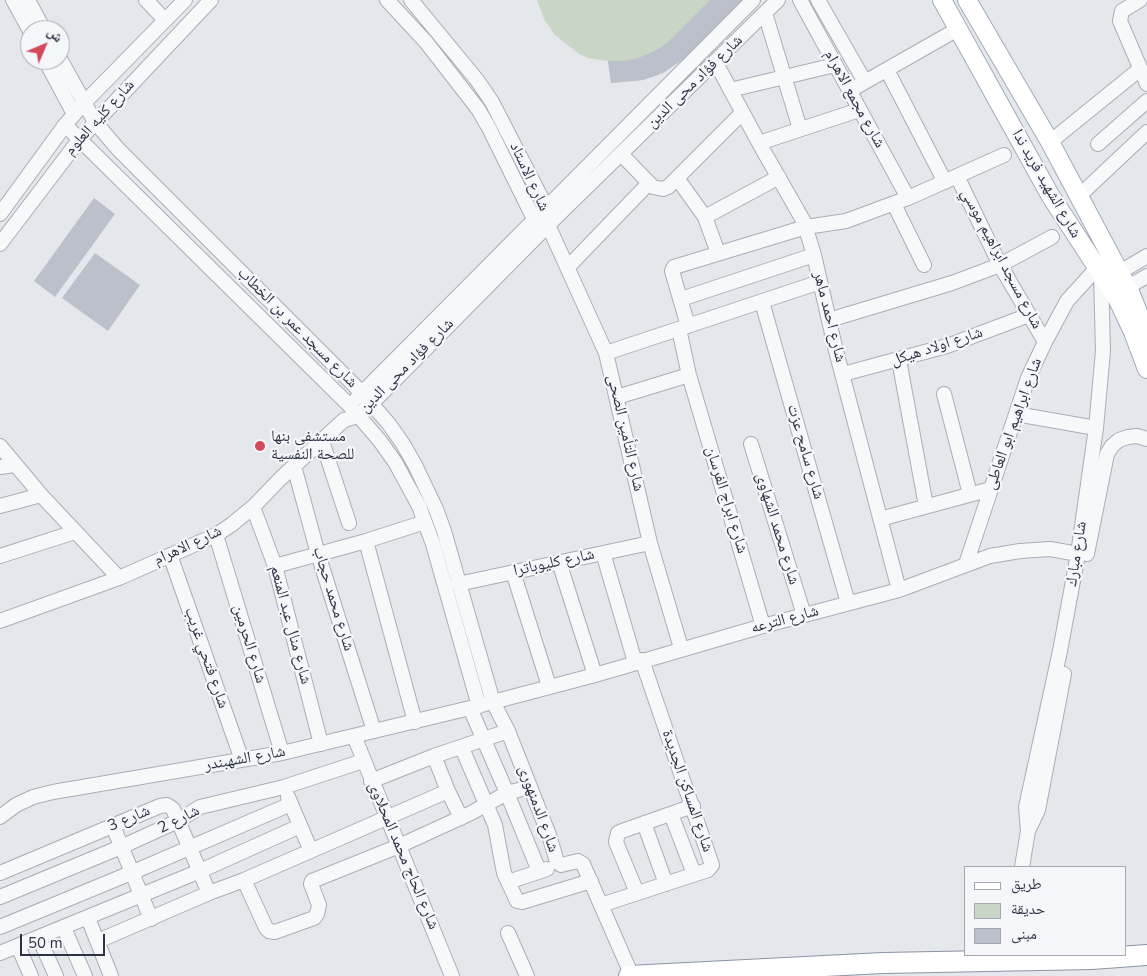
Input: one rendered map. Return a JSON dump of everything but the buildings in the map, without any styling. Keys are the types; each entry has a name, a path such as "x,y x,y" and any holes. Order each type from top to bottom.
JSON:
{"highway":[{"path":"903,976 1092,964 1147,954"},
{"path":"630,976 883,963 1147,966"}],"main road":[{"name":"شارع الشهيد فريد ندا","path":"942,0 1050,195 1121,306 1147,368"},
{"name":"شارع الشهيد فريد ندا","path":"967,0 1050,142 1126,284 1147,335"},
{"path":"1050,195 1062,193 1066,189 1068,178"},
{"path":"1064,218 1067,212 1082,202"},
{"path":"1126,284 1147,309"}],"street":[{"path":"13,0 24,20"},
{"path":"28,0 39,20"},
{"path":"146,0 165,20"},
{"name":"شارع كليه العلوم","path":"0,214 84,103 185,0"},
{"name":"شارع كليه العلوم","path":"0,244 79,140 211,0"},
{"name":"شارع الاستاد","path":"387,0 420,35 464,90 489,128 534,219 548,225 546,207 502,121 477,80 411,0"},
{"name":"شارع فؤاد محى الدين","path":"354,411 362,392 752,0"},
{"name":"شارع فؤاد محى الدين","path":"344,420 354,411 372,403 548,225 716,63 778,0"},
{"name":"شارع مجمع الاهرام","path":"800,0 908,198"},
{"path":"818,0 865,82"},
{"path":"1140,0 1122,11 1120,18 1147,84"},
{"path":"765,13 800,129"},
{"path":"849,91 958,29"},
{"name":"شارع احمد ماهر","path":"716,63 806,227 898,590"},
{"path":"730,90 835,65"},
{"path":"1050,142 1140,69"},
{"name":"شارع مسجد عمر بن الخطاب","path":"49,70 79,140 354,411 395,462 408,484 433,544 483,740 508,794 539,871"},
{"name":"شارع مسجد عمر بن الخطاب","path":"66,70 95,122 118,149 362,392 403,444 426,486 444,531 493,702"},
{"name":"شارع مسجد ابراهيم موسي","path":"887,70 1045,342"},
{"path":"464,90 477,80"},
{"path":"1098,144 1147,101"},
{"path":"759,143 859,110"},
{"path":"621,154 653,187 663,189 668,187 742,113"},
{"path":"489,128 502,121"},
{"path":"1082,202 1147,132"},
{"path":"677,178 705,217 718,253 806,227 846,221 894,204 1004,155"},
{"path":"705,217 779,177"},
{"path":"568,267 649,183"},
{"path":"526,202 533,200 539,194"},
{"path":"894,204 924,265"},
{"name":"شارع التأمين الصحى","path":"548,225 606,353 650,543 681,648"},
{"path":"829,320 952,283 1000,265 1052,237"},
{"name":"شارع ابراج الفرسان","path":"718,253 674,267 672,271 681,299 689,375 763,626"},
{"path":"681,299 814,254"},
{"path":"1126,284 1147,256"},
{"name":"شارع ابراهيم ابو العاطى","path":"966,564 1028,378 1067,301 1099,271"},
{"name":"شارع مبارك","path":"1064,652 1096,428 1103,351 1099,271"},
{"path":"1126,284 1147,276"},
{"path":"606,353 820,282"},
{"name":"شارع سامح عزت","path":"762,302 848,603"},
{"path":"262,320 276,307"},
{"name":"شارع اولاد هيكل","path":"843,374 947,346 1030,315"},
{"path":"899,360 926,506"},
{"path":"617,397 689,375"},
{"path":"944,394 970,494"},
{"path":"1016,414 1096,428"},
{"name":"شارع الاهرام","path":"0,621 119,578 216,535 253,507 344,420"},
{"name":"شارع مبارك","path":"1022,866 1028,830 1036,817 1034,802 1106,454 1119,440 1137,436 1147,439"},
{"path":"322,441 349,523"},
{"name":"شارع محمد الشهاوى","path":"751,444 804,615"},
{"path":"0,446 41,495 119,578"},
{"path":"0,467 15,465"},
{"name":"شارع محمد حجاب","path":"294,466 318,554 374,731"},
{"path":"880,518 991,489"},
{"path":"0,506 41,495"},
{"name":"شارع منال عبد المنعم","path":"253,507 275,566 322,744"},
{"path":"275,566 366,541 425,522"},
{"path":"0,556 75,532"},
{"name":"شارع الحرمين","path":"216,535 282,753"},
{"path":"366,541 415,722"},
{"name":"شارع كليوباترا","path":"458,584 650,543"},
{"name":"شارع الترعه","path":"493,702 595,675 681,648 898,590 990,556 1050,549 1078,554"},
{"name":"شارع المساكن الجديدة","path":"601,905 708,870 712,865 693,806 638,661 603,553"},
{"name":"شارع فتحي غريب","path":"170,555 242,760"},
{"path":"559,562 595,675"},
{"path":"513,572 549,686"},
{"name":"شارع الشهبندر","path":"0,817 16,805 33,797 53,792 282,753 493,702"},
{"name":"شارع الدمنهورى","path":"493,702 508,731 557,862 560,865 578,860 586,868 630,976"},
{"path":"371,781 434,756 508,731"},
{"name":"شارع الحاج محمد المحلاوى","path":"354,736 452,976"},
{"path":"462,748 495,825 501,864 517,900 522,902 591,881"},
{"path":"434,756 461,818"},
{"name":"شارع 2","path":"0,897 121,847 178,821 200,807 284,787 363,761"},
{"path":"244,880 266,928 269,931 276,932 314,918 317,914 319,905 311,884 312,881 399,846 508,794 530,786"},
{"path":"284,787 311,851"},
{"path":"98,941 448,791"},
{"path":"0,927 291,804"},
{"name":"شارع 3","path":"0,873 164,805 172,809 209,893"},
{"path":"637,893 616,842 618,833 693,806"},
{"path":"671,814 694,874"},
{"path":"644,823 666,884"},
{"path":"113,826 151,919"},
{"path":"0,953 200,871 300,826"},
{"path":"508,882 560,865"},
{"path":"88,918 111,976"},
{"path":"64,928 85,976"},
{"path":"508,933 527,976"},
{"path":"39,938 56,976"},
{"path":"18,946 31,976"}],"green space":[{"path":"537,0 743,0 685,58 663,73 643,80 611,83 608,61 588,58 579,54 555,35 544,19"}],"place":[{"name":"مستشفى بنها للصحة النفسية","path":"260,446"}]}
